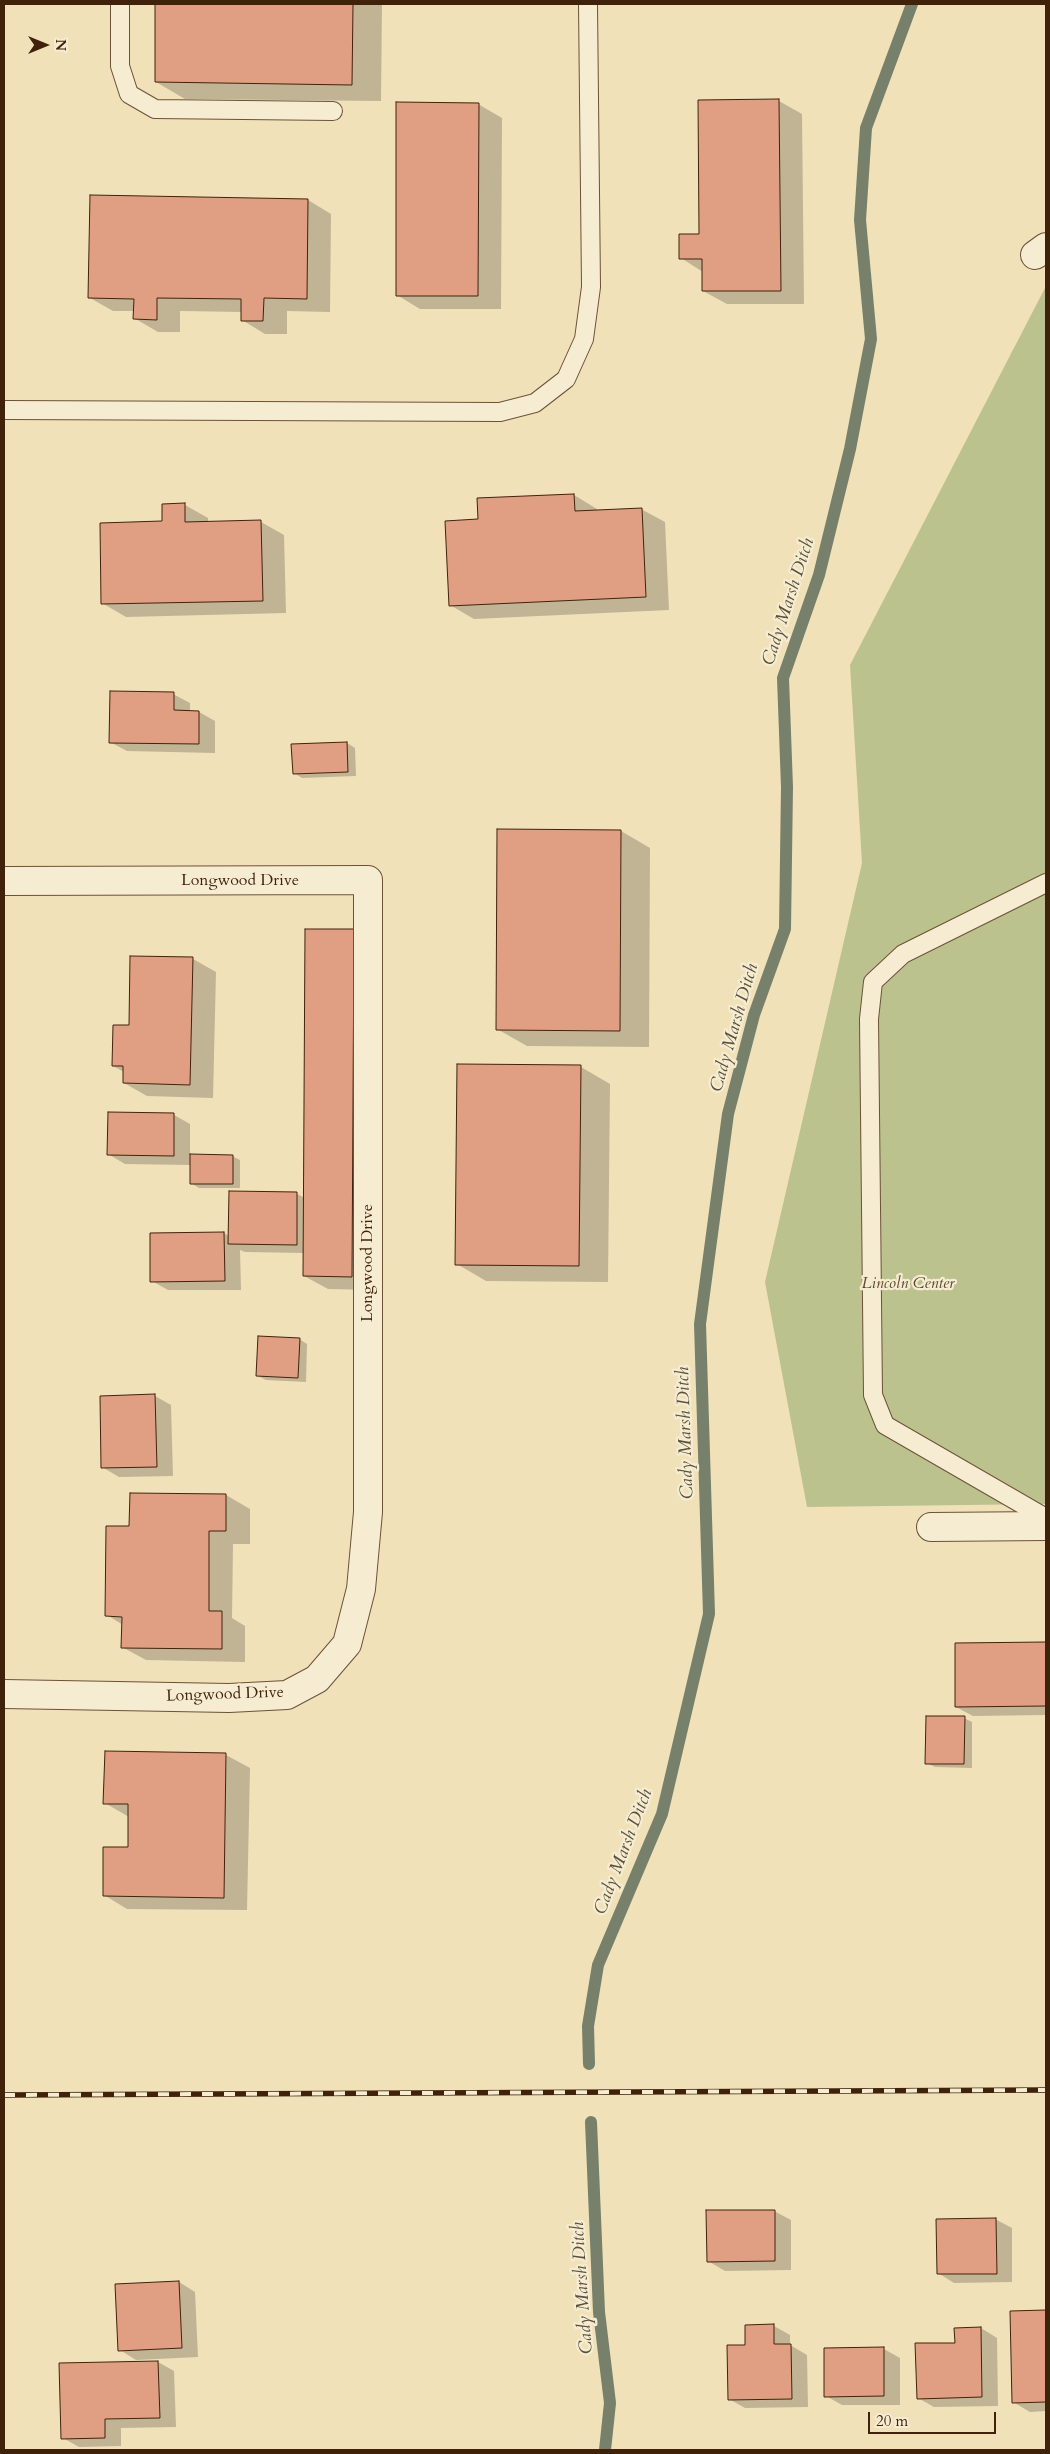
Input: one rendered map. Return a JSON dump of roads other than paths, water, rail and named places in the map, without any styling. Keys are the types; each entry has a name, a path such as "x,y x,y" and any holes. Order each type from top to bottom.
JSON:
{"street":[{"name":"Longwood Drive","path":"4,881 368,880 368,1512 361,1589 347,1644 317,1679 287,1695 228,1698 4,1694"},
{"path":"931,1527 1046,1526"}],"lane":[{"path":"120,4 120,66 129,94 155,109 333,111"},
{"path":"4,410 500,412 535,403 566,379 584,339 590,296 588,4"},
{"path":"1046,883 903,954 873,982 868,1019 873,1395 885,1425 1046,1518"}],"waterway":[{"name":"Cady Marsh Ditch","path":"589,2064 588,2026 598,1965 662,1814 709,1614 700,1324 728,1114 754,1015 785,929 787,787 783,678 819,575 850,449 871,339 860,220 866,128 912,4"},
{"name":"Cady Marsh Ditch","path":"591,2122 599,2312 610,2403 605,2450"}],"railway":[{"path":"4,2095 1046,2090"}],"park label":[{"name":"Lincoln Center","path":"908,1284"}]}
